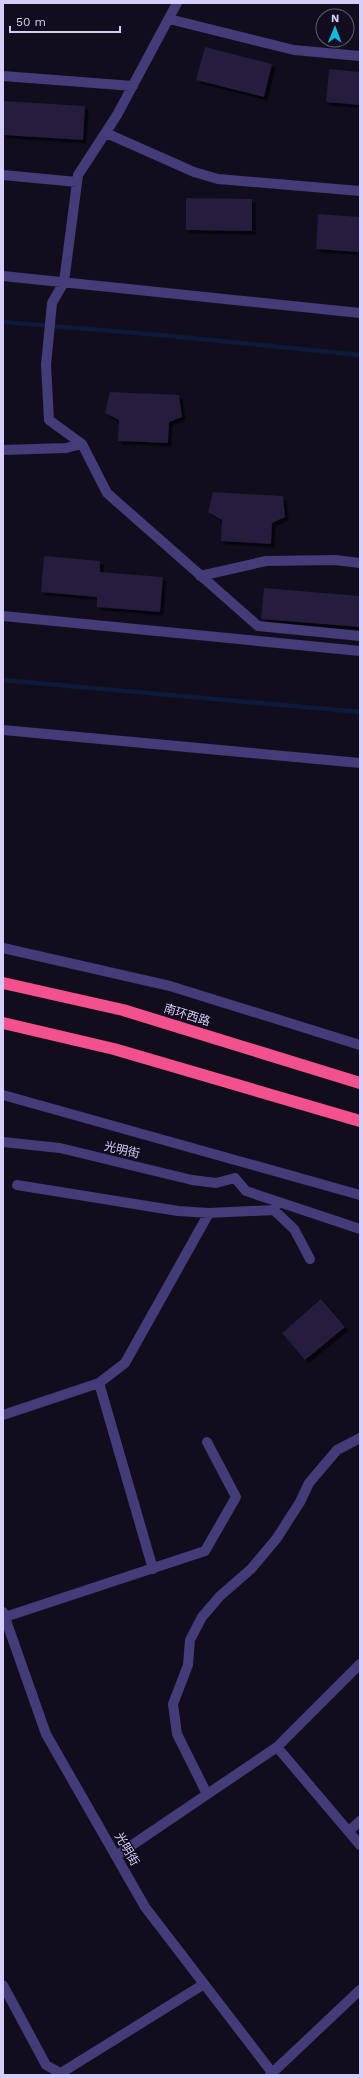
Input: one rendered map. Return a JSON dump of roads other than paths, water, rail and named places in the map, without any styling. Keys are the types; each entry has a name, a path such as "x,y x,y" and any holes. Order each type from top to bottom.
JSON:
{"highway":[{"name":"南环西路","path":"3,983 123,1010 360,1083"},
{"path":"3,1023 114,1050 360,1121"}],"street":[{"path":"177,3 106,133 78,175 64,282 52,303 46,365 49,420 82,444 107,493 258,626 360,636"},
{"path":"169,19 294,50 360,56"},
{"path":"3,76 133,86"},
{"path":"106,133 194,172 218,179 360,192"},
{"path":"3,175 77,182"},
{"path":"3,276 360,313"},
{"path":"3,450 66,448 82,444"},
{"path":"200,576 266,561 335,560 360,563"},
{"path":"3,616 360,651"},
{"path":"3,730 360,763"},
{"path":"3,948 170,986 360,1045"},
{"path":"3,1095 360,1195"},
{"name":"光明街","path":"3,1142 60,1148 192,1180 216,1183 235,1178"},
{"path":"243,1161 235,1178 246,1191 276,1206 360,1229"},
{"path":"18,1185 178,1211 209,1214 276,1206"},
{"path":"276,1206 294,1229 310,1259"},
{"path":"3,1415 99,1383 125,1363 209,1214"},
{"path":"99,1383 153,1569"},
{"path":"207,1794 177,1734 173,1704 188,1665 190,1640 202,1616 220,1596 251,1569 277,1538 300,1502 309,1483 337,1450 360,1438"},
{"path":"4,1614 153,1569 206,1551 236,1497 207,1442"},
{"name":"光明街","path":"4,1614 46,1734 145,1907 272,2074"},
{"path":"116,1856 276,1747 360,1664"},
{"path":"276,1747 360,1845"},
{"path":"349,1832 360,1821"},
{"path":"3,1985 46,2065 62,2074 204,1984"},
{"path":"272,2074 360,1990"}],"waterway":[{"path":"3,322 161,335 360,355"},
{"path":"3,680 360,712"}]}
